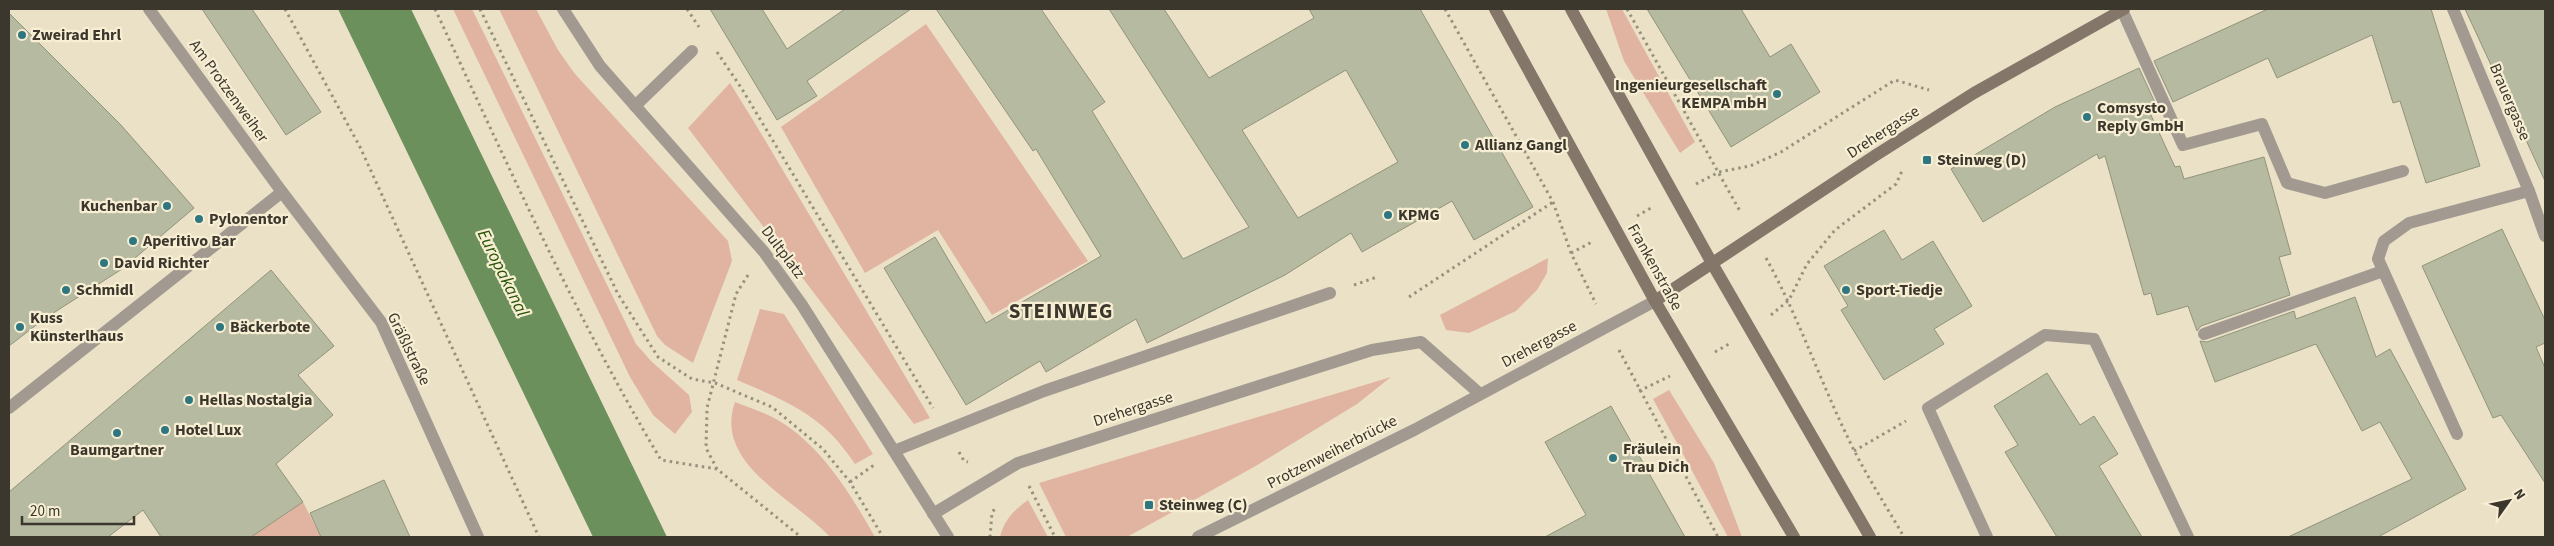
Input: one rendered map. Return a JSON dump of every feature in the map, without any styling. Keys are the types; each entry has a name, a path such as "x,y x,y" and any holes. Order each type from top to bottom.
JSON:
{"main road":[{"name":"Frankenstraße","path":"1496,9 1655,301 1794,537"},
{"path":"1571,9 1673,195 1870,537"},
{"name":"Drehergasse","path":"1655,301 1713,265 1964,99 2123,9"}],"street":[{"name":"Am Protzenweiher","path":"149,9 282,192"},
{"name":"Dultplatz","path":"563,9 600,66 764,252 802,305 948,537"},
{"path":"2123,9 2184,145 2262,124 2287,183 2325,193 2403,171"},
{"name":"Brauergasse","path":"2453,9 2529,191 2545,236"},
{"path":"635,106 692,51"},
{"path":"2457,434 2378,259 2384,241 2409,223 2529,191"},
{"path":"9,408 282,192"},
{"name":"Gräßlstraße","path":"282,192 381,322 478,537"},
{"path":"2204,334 2383,271"},
{"path":"894,451 1044,391 1330,293"},
{"name":"Drehergasse","path":"933,514 1018,462 1372,350 1421,342 1480,394 1655,301"},
{"path":"1987,537 1928,408 2044,335 2094,339 2188,537"},
{"name":"Protzenweiherbrücke","path":"1198,537 1414,430 1480,394"}],"path":[{"path":"285,9 360,147 539,537"},
{"path":"436,9 517,185 631,410 661,460 717,469"},
{"path":"480,9 618,294 658,357 692,379 714,383 772,407 823,449 850,482 883,537"},
{"path":"1445,9 1553,202 1571,253 1639,391 1718,537"},
{"path":"1627,9 1789,300 1806,347 1854,451 1904,537"},
{"path":"1571,253 1673,195 1719,172 1750,166 1781,152 1895,80 1964,99"},
{"path":"742,89 964,461 976,462"},
{"path":"1789,300 1807,264 1835,230 1896,184 1904,167"},
{"path":"1409,297 1553,202"},
{"path":"764,252 736,294 708,408 706,438 708,453 717,469 801,537"},
{"path":"1854,451 1928,408"},
{"path":"1018,462 1055,537"}],"shaded area":[{"path":"453,9 472,9 636,344 651,361 689,395 692,412 675,434 653,415 630,377"},
{"path":"499,9 536,9 558,50 575,74 728,241 732,261 693,363 665,345 657,336"},
{"path":"1606,9 1622,9 1695,142 1680,153 1624,61"},
{"path":"926,24 1088,261 992,315 938,230 865,273 781,127"},
{"path":"730,83 930,418 914,424 688,128"},
{"path":"1548,258 1547,273 1537,290 1516,311 1469,333 1446,330 1440,315"},
{"path":"760,309 784,314 873,454 855,464 834,437 799,409 737,380"},
{"path":"1391,377 1357,404 1254,467 1127,537 1066,537 1039,483"},
{"path":"1669,390 1714,463 1742,537 1728,537 1653,399"},
{"path":"735,402 776,419 810,445 835,473 875,537 830,537 761,478 746,462 736,444 731,424"},
{"path":"1028,500 1048,537 1000,537 1004,525 1010,516"},
{"path":"303,502 321,537 251,537"}],"water":[{"name":"Europakanal","path":"338,9 411,9 667,537 593,537"}],"building":[{"path":"202,9 252,9 321,112 286,135"},
{"path":"710,9 762,9 787,49 845,9 911,9 807,81 817,96 777,120"},
{"path":"936,9 1041,9 1105,102 1092,111 1183,259 1249,227 1109,9 1164,9 1209,78 1314,18 1309,9 1420,9 1533,207 1474,240 1452,201 1362,252 1351,233 1285,275 1147,343 1136,319 1046,372 1040,361 966,405 884,268 935,237 986,323 1101,256 1036,149 1033,151","holes":["1346,70 1398,162 1298,218 1242,130"]},
{"path":"1647,9 1741,9 1770,57 1791,44 1820,92 1731,147"},
{"path":"2268,9 2431,9 2480,166 2426,183 2400,101 2393,103 2372,35 2277,78 2268,58 2173,102 2154,61"},
{"path":"2465,9 2545,9 2545,181"},
{"path":"9,13 120,124 194,208 122,269 44,319 9,346"},
{"path":"2139,68 2158,109 2150,113 2175,167 2180,166 2184,179 2264,157 2291,254 2279,257 2290,295 2201,326 2197,331 2188,306 2157,315 2151,293 2144,295 2105,156 2099,159 2097,154 1983,222 1951,169 2055,107"},
{"path":"2502,229 2545,320 2545,343 2536,347 2545,368 2545,483 2501,415 2493,418 2422,266"},
{"path":"1884,230 1902,260 1933,241 1972,306 1934,329 1944,344 1884,380 1841,310 1848,306 1824,266"},
{"path":"271,270 334,346 298,375 333,415 276,464 303,502 251,537 161,537 143,510 108,537 9,537 9,492"},
{"path":"2355,297 2376,357 2390,349 2466,489 2378,537 2288,537 2412,479 2380,422 2362,431 2316,344 2215,382 2200,341 2207,342 2294,311 2296,319"},
{"path":"2047,373 2080,425 2094,416 2118,454 2099,466 2142,537 2057,537 2005,452 2018,445 1994,406"},
{"path":"1611,406 1685,537 1545,537 1586,515 1545,442"},
{"path":"384,480 410,537 321,537 310,513"}],"place":[{"name":"Zweirad Ehrl","path":"22,35"},
{"name":"Ingenieurgesellschaft KEMPA mbH","path":"1777,94"},
{"name":"Comsysto Reply GmbH","path":"2087,117"},
{"name":"Allianz Gangl","path":"1465,145"},
{"name":"Steinweg (D)","path":"1927,160"},
{"name":"Kuchenbar","path":"167,206"},
{"name":"KPMG","path":"1388,215"},
{"name":"Pylonentor","path":"199,219"},
{"name":"Aperitivo Bar","path":"133,241"},
{"name":"David Richter","path":"104,263"},
{"name":"Schmidl","path":"66,290"},
{"name":"Sport-Tiedje","path":"1846,290"},
{"name":"Kuss Künsterlhaus","path":"20,327"},
{"name":"Bäckerbote","path":"220,327"},
{"name":"Hellas Nostalgia","path":"189,400"},
{"name":"Hotel Lux","path":"165,430"},
{"name":"Baumgartner","path":"117,433"},
{"name":"Fräulein Trau Dich","path":"1613,458"},
{"name":"Steinweg (C)","path":"1149,505"}],"district":[{"name":"STEINWEG","path":"1061,311"}]}
